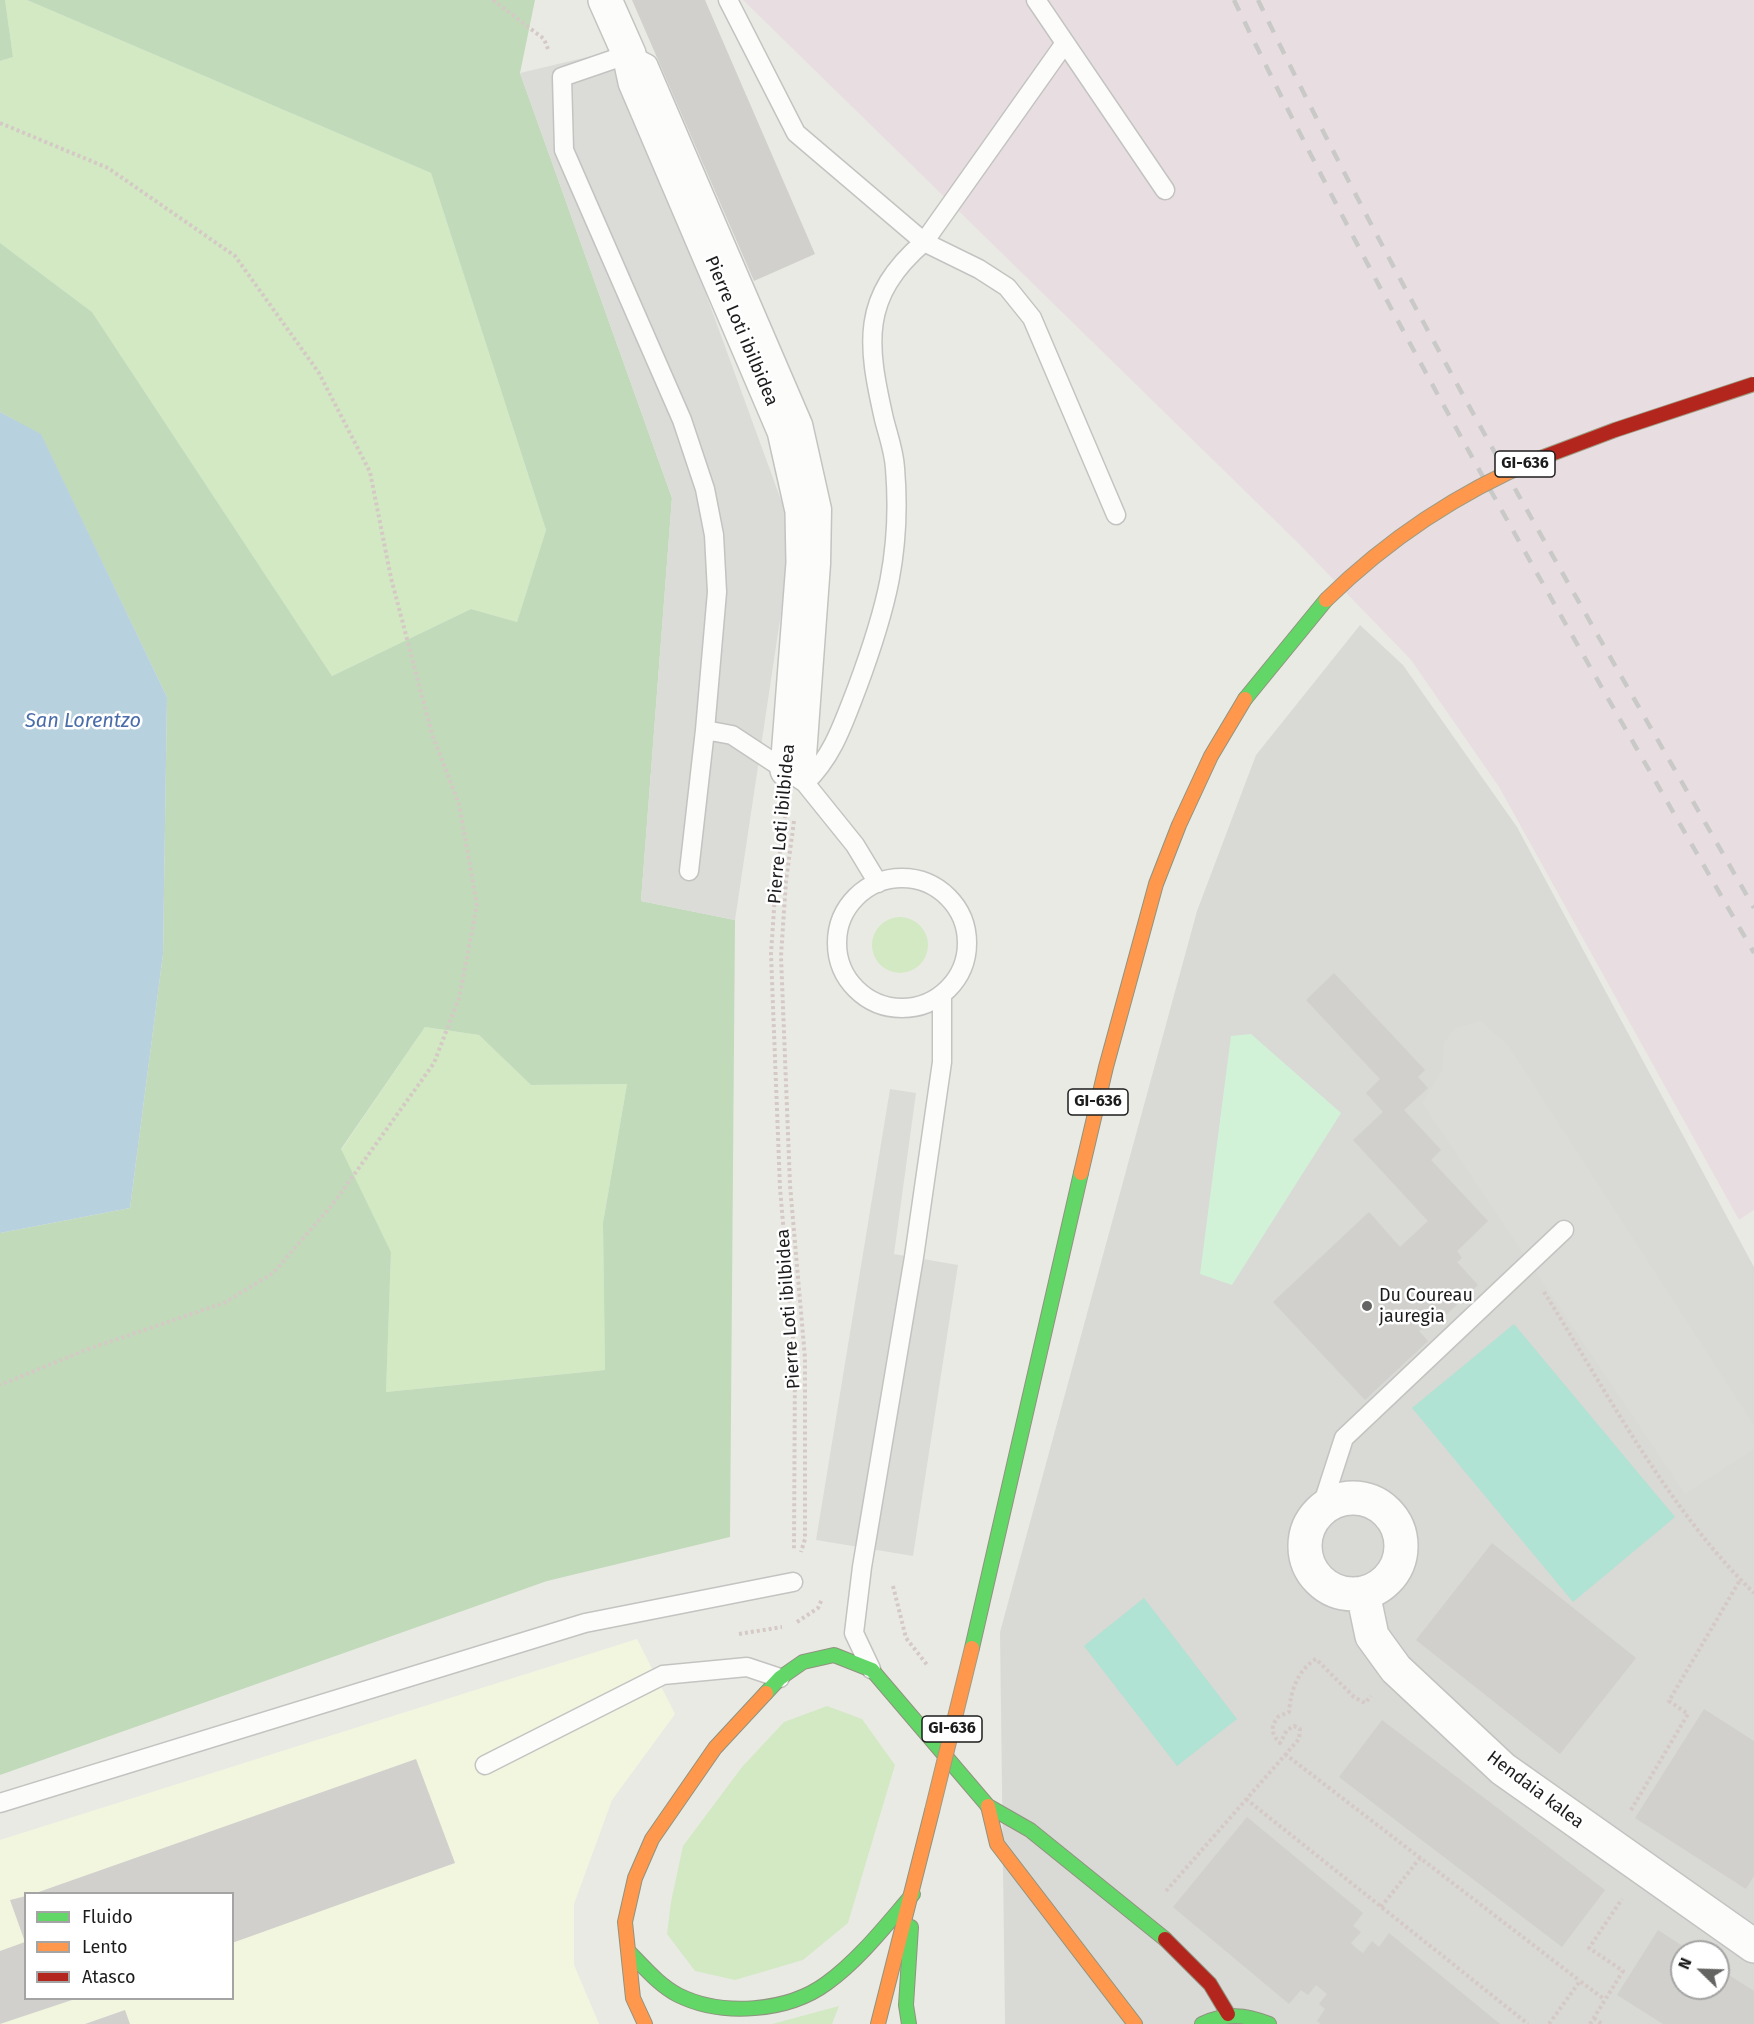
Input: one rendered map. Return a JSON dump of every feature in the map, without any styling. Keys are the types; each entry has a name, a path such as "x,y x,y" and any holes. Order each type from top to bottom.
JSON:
{"main road":[{"name":"GI-636","path":"878,2024 913,1894 972,1648 1106,1067 1156,884 1179,825 1211,756 1251,690 1326,600 1351,574 1402,533 1478,486 1579,443 1754,384"},
{"path":"645,2024 633,1998 625,1922 635,1878 652,1839 715,1748 780,1678 803,1662 834,1655 872,1670 988,1806 1030,1830 1172,1945 1210,1984 1228,2014"},
{"path":"988,1806 996,1844 1136,2024"},
{"path":"630,1953 653,1976 678,1995 704,2005 747,2009 788,2001 826,1984 877,1935 913,1894"},
{"path":"909,2024 906,2005 913,1894"},
{"path":"1202,2024 1228,2014 1250,2015 1269,2024"}],"street":[{"name":"Pierre Loti ibilbidea","path":"605,0 629,54 635,82 784,431 802,511 803,563 796,776"},
{"path":"1351,1497 1367,1499 1381,1506 1392,1517 1399,1531 1401,1547 1394,1570 1378,1587 1363,1593 1347,1594 1332,1590 1319,1580 1310,1567 1305,1552 1305,1536 1311,1521 1321,1509 1335,1501 1351,1497"},
{"name":"Hendaia kalea","path":"1363,1593 1372,1636 1396,1669 1503,1769 1754,1946"}],"lane":[{"path":"728,0 796,133 924,242 980,269 1007,287 1032,318 1116,515"},
{"path":"1036,0 1165,190"},
{"path":"796,776 822,767 838,739 878,633 893,574 898,525 895,465 874,373 871,335 876,306 886,286 905,259 924,242 1065,43"},
{"path":"629,54 562,76 564,150 682,420 705,489 714,535 717,592 705,730 689,871"},
{"path":"705,730 732,735 796,776 855,845 878,883"},
{"path":"898,878 918,880 937,888 953,902 963,920 967,941 965,961 956,980 942,995 922,1006 900,1008 878,1004 859,993 846,975 838,954 838,932 846,911 860,894 878,883 898,878"},
{"path":"872,1670 854,1633 862,1567 914,1257 942,1062 942,995"},
{"path":"1321,1509 1344,1438 1564,1230"},
{"path":"0,1803 585,1623 794,1582"},
{"path":"485,1765 663,1675 747,1667 780,1678"}],"path":[{"path":"493,0 544,39 562,76"},
{"path":"0,123 108,168 235,256 320,373 370,472 391,578 432,734 459,804 477,905 459,998 434,1063 333,1204 273,1273 224,1303 88,1349 0,1385"},
{"name":"Pierre Loti ibilbidea","path":"791,1626 794,1582 795,1361 780,1188 771,954 776,880 786,817 796,776"},
{"path":"1523,1269 1538,1283 1674,1499 1740,1580 1754,1593"},
{"path":"1610,1845 1688,1714 1669,1701 1740,1580"},
{"path":"1163,1895 1299,1739 1300,1729 1289,1727 1280,1743 1273,1736 1273,1725 1279,1716 1289,1712 1297,1678 1316,1659 1354,1697 1365,1703"},
{"path":"1285,1754 1604,1999"},
{"path":"1246,1799 1528,2024"},
{"path":"1381,1907 1420,1858"},
{"path":"1590,2024 1623,1971 1589,1948 1604,1926"},
{"path":"1548,2024 1580,1981"},
{"path":"1594,2018 1602,2024"}],"shaded area":[{"path":"0,0 5,0 13,57 0,61"},
{"path":"27,0 535,0 520,73 672,498 641,901 735,920 730,1537 547,1581 0,1775 0,1233 130,1208 163,954 167,697 41,435 0,412 0,243 92,312 332,676 471,609 517,622 546,530 431,173","holes":["425,1027 479,1035 531,1085 627,1084 603,1223 605,1370 386,1392 391,1252 341,1149"]},
{"path":"743,0 1754,0 1754,1210 1739,1220 1499,787 1411,660 1299,544"},
{"path":"617,50 793,533 735,920 641,901 672,498 520,73"},
{"path":"1360,625 1403,665 1517,827 1754,1267 1754,2024 1005,2024 1000,1632 1197,911 1256,755"},
{"path":"1481,1021 1508,1045 1754,1425 1754,1449 1685,1494 1422,1103 1442,1070 1444,1042 1455,1028"},
{"path":"1251,1034 1341,1113 1232,1285 1200,1274 1231,1036"},
{"path":"890,1089 916,1093 894,1254 958,1265 913,1556 816,1540"},
{"path":"1514,1324 1675,1517 1573,1602 1412,1408"},
{"path":"1144,1598 1237,1719 1177,1766 1084,1646"},
{"path":"637,1639 675,1714 612,1800 574,1904 574,1965 599,2024 0,2024 0,1840"}],"green space":[{"path":"5,0 27,0 431,173 546,530 517,622 471,609 332,676 92,312 0,243 0,61 13,57"},
{"path":"894,917 906,917 916,921 924,929 928,945 924,961 916,969 906,973 894,973 884,969 876,961 872,951 872,939 876,929 884,921"},
{"path":"425,1027 479,1035 531,1085 627,1084 603,1223 605,1370 386,1392 391,1252 341,1150"},
{"path":"827,1706 862,1719 895,1765 848,1923 803,1960 735,1980 695,1971 667,1934 683,1846 742,1767 784,1722"},
{"path":"839,2006 832,2024 772,2024"}],"water":[{"name":"San Lorentzo","path":"0,412 41,434 167,697 163,954 130,1208 0,1233"}],"building":[{"path":"632,0 705,0 815,254 754,281"},
{"path":"1334,973 1425,1070 1418,1077 1428,1088 1404,1110 1441,1150 1431,1160 1488,1221 1457,1251 1462,1258 1457,1262 1478,1285 1446,1315 1442,1310 1419,1331 1428,1341 1365,1400 1273,1302 1369,1212 1400,1247 1428,1221 1353,1140 1383,1112 1366,1093 1380,1079 1306,1000"},
{"path":"1492,1543 1636,1658 1560,1754 1416,1640"},
{"path":"1704,1709 1754,1741 1754,1876 1746,1889 1635,1818"},
{"path":"1382,1720 1605,1890 1562,1947 1339,1777"},
{"path":"416,1759 455,1863 234,1942 234,1892 39,1892"},
{"path":"1247,1817 1363,1913 1353,1926 1361,1932 1351,1943 1356,1948 1363,1953 1372,1941 1379,1947 1389,1933 1500,2024 1321,2024 1317,2021 1325,2009 1319,2004 1327,1994 1316,1985 1308,1995 1301,1990 1289,2004 1173,1907"},
{"path":"24,1896 24,1939 10,1900"},
{"path":"1658,1930 1673,1940 1670,1940 1670,2000 1730,2000 1730,1976 1754,1991 1754,2024 1663,2024 1617,1995"},
{"path":"24,1942 24,2000 72,2000 0,2024 0,1951"},
{"path":"125,2010 130,2024 85,2024"}],"railway":[{"path":"1234,0 1294,122 1420,362 1485,481 1754,953"},
{"path":"1258,0 1315,116 1436,345 1561,571 1754,908"}],"traffic: fast":[{"path":"1245,699 1326,600"},
{"path":"972,1648 1081,1173"},
{"path":"766,1693 780,1678 803,1662 834,1655 872,1670 988,1806 1030,1830 1165,1939"},
{"path":"630,1953 665,1986 678,1995 695,2002 734,2009 774,2005 811,1993 839,1974 872,1941 913,1894"},
{"path":"909,2024 906,2005 911,1927"},
{"path":"1202,2024 1219,2018 1236,2016 1252,2018 1269,2024"}],"traffic: slow":[{"path":"1326,600 1374,557 1425,519 1508,472 1538,459"},
{"path":"1081,1173 1106,1067 1156,884 1179,825 1211,756 1245,699"},
{"path":"932,1811 972,1648"},
{"path":"645,2024 633,1998 625,1922 635,1878 652,1839 715,1748 766,1693"},
{"path":"988,1806 997,1844 1135,2024"},
{"path":"878,2024 932,1811"}],"traffic: jam":[{"path":"1538,459 1615,430 1754,384"},
{"path":"1165,1939 1210,1984 1228,2014"}],"place":[{"name":"Du Coureau jauregia","path":"1367,1306"}]}
